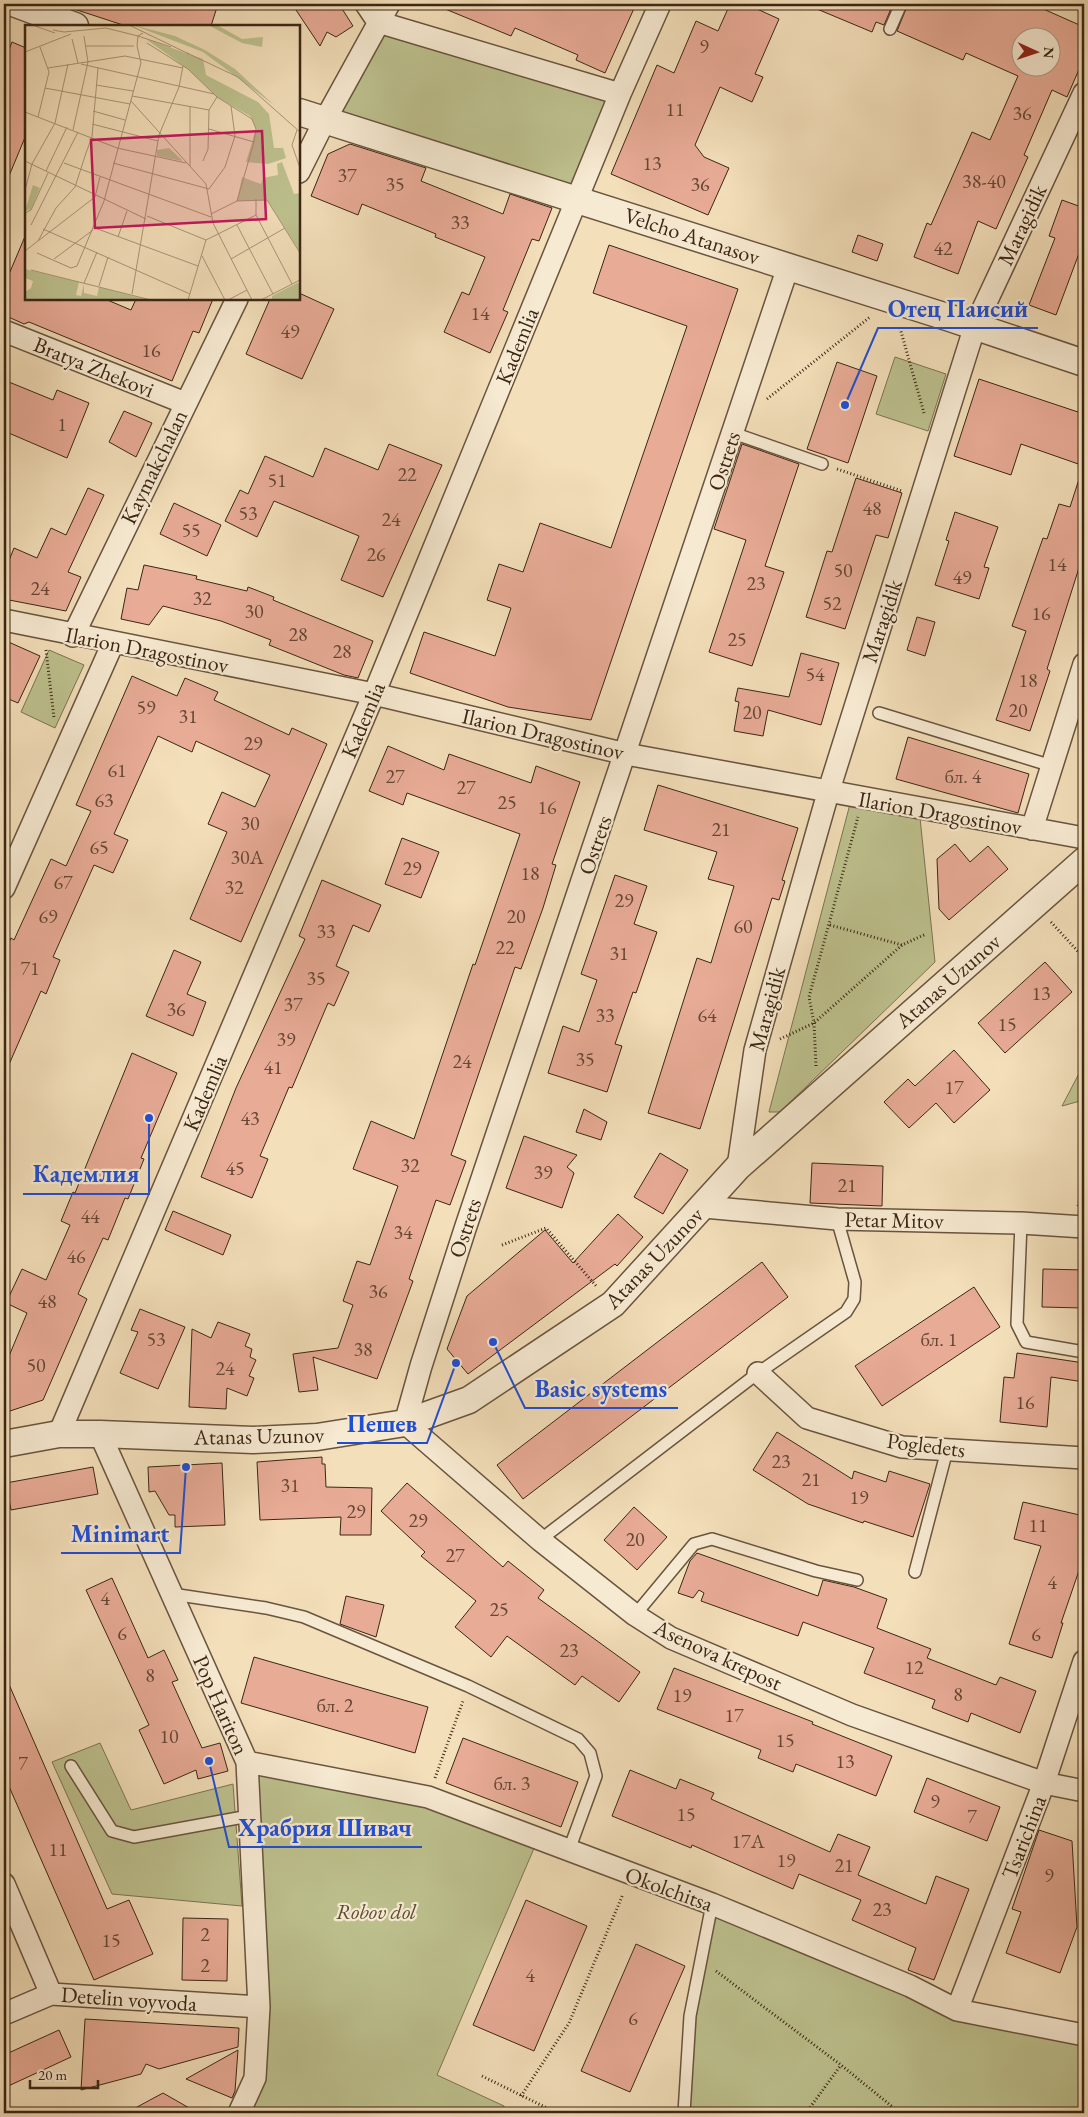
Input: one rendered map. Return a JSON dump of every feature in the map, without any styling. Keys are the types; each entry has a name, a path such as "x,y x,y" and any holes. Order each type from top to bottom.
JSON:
{"street":[{"path":"16,4 72,25"},
{"path":"366,4 383,13 620,94"},
{"name":"Kademlia","path":"60,1434 374,694 620,94 660,4"},
{"path":"300,170 383,13"},
{"name":"Maragidik","path":"738,1167 755,1050 828,793 975,326 1084,93"},
{"name":"Velcho Atanasov","path":"300,112 324,122 975,326 1084,363"},
{"name":"Ostrets","path":"405,1423 421,1366 465,1229 788,267"},
{"name":"Kaymakchalan","path":"73,636 236,300"},
{"name":"Bratya Zhekovi","path":"4,331 185,403"},
{"name":"Ilarion Dragostinov","path":"4,620 73,636 374,694 626,754 828,793 1084,838"},
{"path":"4,888 113,643"},
{"path":"1032,829 1084,664"},
{"name":"Atanas Uzunov","path":"4,1444 60,1434 253,1440 317,1437 405,1423 469,1400 613,1304 704,1207 738,1167 818,1094 1084,861"},
{"name":"Petar Mitov","path":"704,1207 838,1219 1021,1223 1084,1227"},
{"name":"Pogledets","path":"758,1373 807,1418 902,1447 1084,1458"},
{"name":"Asenova krepost","path":"405,1423 540,1540 635,1615 671,1638 852,1715 1044,1783 1084,1791"},
{"name":"Pop Hariton","path":"100,1434 247,1762 259,2007 255,2078 239,2113"},
{"name":"Tsarichina","path":"957,2010 1044,1783 1084,1661"},
{"name":"Okolchitsa","path":"247,1762 428,1797 630,1875 712,1904 910,1986 957,2010 1084,2035"},
{"path":"4,1884 50,1994"},
{"name":"Detelin voyvoda","path":"4,2014 50,1994 259,2007"}],"lane":[{"path":"890,29 901,4"},
{"path":"734,429 822,464"},
{"path":"879,713 1052,766"},
{"path":"540,1540 758,1373 846,1312 854,1299 855,1282 838,1219"},
{"path":"1021,1223 1017,1324 1026,1342 1084,1352"},
{"path":"915,1572 947,1450"},
{"path":"635,1615 694,1544 712,1540 816,1571 858,1580"},
{"path":"172,1594 266,1608 304,1617 468,1686 578,1739 590,1753 596,1776 569,1850"},
{"path":"72,1766 112,1831 134,1837 249,1816"},
{"path":"684,2113 690,2016 699,1959 712,1904"}],"path":[{"path":"734,429 892,300 926,420"},
{"path":"822,464 898,489"},
{"path":"44,630 55,726"},
{"path":"818,1094 814,1024 809,997 863,799"},
{"path":"1034,904 1084,958"},
{"path":"830,925 902,945"},
{"path":"755,1050 814,1024 902,945 926,934"},
{"path":"502,1244 546,1228 613,1304"},
{"path":"428,1797 468,1686"},
{"path":"522,2096 569,2023 630,1875"},
{"path":"699,1959 841,2065 900,2113"},
{"path":"806,2113 841,2065"},
{"path":"482,2076 558,2113"}],"green space":[{"path":"378,22 620,94 577,200 324,122"},
{"path":"895,357 946,374 928,431 876,414"},
{"path":"49,650 84,665 55,728 21,712"},
{"path":"850,804 920,818 935,962 780,1112 769,1112"},
{"path":"1084,1064 1084,1100 1062,1106"},
{"path":"100,1743 131,1810 233,1784 242,1906 112,1894 52,1762"},
{"name":"Robov dol","path":"247,1762 428,1797 538,1839 437,2075 504,2106 505,2113 239,2113 255,2078"},
{"path":"712,1904 910,1986 1084,2035 1084,2113 684,2113 690,2016"}],"building":[{"path":"68,4 218,4 211,25 123,25 68,7"},
{"path":"292,4 339,4 353,26 336,37 327,32 320,46"},
{"path":"433,4 636,4 605,73 576,60 578,55 515,28 511,36"},
{"path":"730,4 746,4 779,19 755,74 763,77 752,102 720,87 695,145 704,157 729,168 708,215 611,174 657,65 674,73 696,21 718,31"},
{"path":"805,4 893,4 884,25 876,22 872,32"},
{"path":"908,4 1032,4 1084,27 1084,58 1067,97 1052,90 1024,155 1028,157 996,229 978,221 958,274 914,257 927,223 931,225 972,132 990,140 1017,78 1060,78 1060,28 1010,28 1010,72 966,53 963,60 897,31"},
{"path":"12,42 25,48 25,137 4,188 4,62"},
{"path":"350,144 426,168 421,181 503,214 510,194 552,208 539,241 532,239 503,310 508,312 490,353 444,332 462,292 469,295 485,257 435,237 436,234 362,204 358,215 311,196 328,154"},
{"path":"1062,200 1084,208 1084,240 1056,315 1029,305 1055,238 1049,236"},
{"path":"858,235 883,244 877,261 852,252"},
{"path":"25,236 25,300 107,300 131,310 136,300 213,300 199,333 193,331 172,381 29,322 24,324 4,315 4,286"},
{"path":"609,245 738,289 591,720 508,707 410,673 424,632 495,656 511,608 487,600 499,564 523,572 540,523 611,548 687,326 593,293"},
{"path":"300,293 334,309 302,379 246,354 270,300 300,300"},
{"path":"837,362 877,376 848,463 807,449"},
{"path":"979,379 1084,414 1084,466 1021,444 1011,475 954,456"},
{"path":"4,380 53,400 57,390 89,403 67,458 4,431"},
{"path":"124,411 152,423 136,457 109,442"},
{"path":"389,444 442,465 383,597 341,580 359,536 274,501 257,537 225,521 240,490 248,494 265,456 313,477 325,448 378,470"},
{"path":"742,444 799,464 765,566 784,572 752,666 709,652 746,540 714,529"},
{"path":"1081,473 1084,474 1084,552 1047,669 1050,671 1030,731 996,720 1026,631 1012,626 1043,538 1047,539 1059,504 1070,507"},
{"path":"856,478 902,493 888,538 876,535 845,629 806,617 827,551 832,552"},
{"path":"88,488 104,495 68,572 81,577 66,611 4,599 4,573 14,548 37,558 51,528 66,535"},
{"path":"174,503 221,525 207,556 160,534"},
{"path":"955,512 998,527 984,567 989,568 979,599 935,585 949,541 946,540"},
{"path":"144,565 197,576 196,579 247,591 248,587 274,597 273,600 373,641 358,678 344,675 269,645 271,640 221,621 163,606 149,625 121,619 127,588 138,590"},
{"path":"917,617 935,622 925,656 907,650"},
{"path":"4,640 40,656 18,703 4,697"},
{"path":"801,653 839,663 821,725 768,710 763,736 734,731 739,702 735,701 738,688 789,697"},
{"path":"132,676 177,696 185,678 218,692 214,700 289,735 292,728 327,744 241,942 190,919 227,832 208,824 222,792 255,807 270,775 196,741 192,752 158,736 114,834 128,840 113,873 94,865 53,957 60,960 46,994 41,991 4,1076 4,954 11,938 14,940 51,859 66,866 91,811 76,805"},
{"path":"908,737 1029,774 1018,813 896,779"},
{"path":"388,746 444,770 449,754 531,783 536,766 580,782 552,864 556,865 543,908 521,969 515,967 451,1155 466,1161 450,1205 436,1200 409,1279 413,1281 377,1379 313,1357 318,1390 299,1392 293,1354 338,1348 353,1305 343,1301 357,1261 370,1265 398,1186 353,1169 371,1121 414,1139 473,964 475,965 520,834 407,793 403,805 369,791"},
{"path":"658,785 798,828 782,880 785,881 779,900 772,898 700,1129 648,1113 697,958 711,963 734,886 708,879 717,852 644,830"},
{"path":"402,838 439,852 421,898 385,884"},
{"path":"955,844 970,862 988,846 1008,869 949,920 939,909 937,859"},
{"path":"615,875 647,886 634,924 657,932 636,993 633,992 615,1044 622,1046 607,1092 548,1073 563,1026 579,1032 597,980 581,974"},
{"path":"322,880 381,905 369,932 353,925 336,966 349,972 334,1006 328,1003 292,1088 289,1087 260,1156 268,1159 252,1198 201,1177 236,1088 305,939 299,936"},
{"path":"174,950 201,962 187,994 206,1002 193,1036 146,1016"},
{"path":"1045,962 1072,992 1005,1053 978,1023"},
{"path":"954,1050 990,1090 954,1123 936,1103 909,1128 884,1102 908,1079 915,1086"},
{"path":"132,1053 177,1073 141,1158 144,1159 128,1199 125,1198 108,1240 103,1238 78,1294 87,1299 43,1400 4,1413 4,1368 27,1313 6,1303 22,1269 46,1280 70,1225 61,1221 73,1192 75,1193"},
{"path":"584,1109 607,1122 601,1140 576,1132"},
{"path":"524,1136 577,1155 567,1167 574,1173 562,1208 506,1188"},
{"path":"660,1153 688,1170 663,1214 634,1197"},
{"path":"812,1163 883,1166 882,1206 810,1203"},
{"path":"173,1211 231,1235 223,1255 165,1230"},
{"path":"618,1214 643,1237 617,1266 615,1264 468,1374 447,1349 467,1296 545,1230 573,1263"},
{"path":"762,1262 788,1297 523,1499 497,1465"},
{"path":"1043,1269 1084,1270 1084,1308 1042,1307"},
{"path":"974,1287 1000,1327 882,1406 855,1366"},
{"path":"140,1309 185,1327 158,1389 120,1373 138,1332 131,1330"},
{"path":"218,1322 250,1334 245,1346 252,1349 250,1357 256,1360 249,1376 254,1378 247,1396 227,1388 226,1409 189,1407 192,1329 211,1338"},
{"path":"1017,1353 1084,1363 1084,1382 1051,1377 1047,1427 1000,1422 1004,1377 1014,1378"},
{"path":"777,1432 852,1479 854,1471 886,1482 889,1471 930,1484 913,1537 864,1521 863,1523 808,1504 753,1470"},
{"path":"322,1457 322,1464 325,1464 326,1487 372,1488 371,1535 340,1535 341,1517 260,1520 257,1462"},
{"path":"222,1463 225,1525 175,1527 175,1515 169,1515 155,1491 149,1492 148,1467"},
{"path":"93,1467 98,1494 11,1510 6,1483"},
{"path":"407,1483 503,1567 508,1561 544,1590 538,1598 640,1672 619,1702 582,1676 575,1685 507,1636 491,1657 455,1627 476,1601 421,1556 425,1552 381,1511"},
{"path":"1023,1502 1084,1516 1084,1556 1061,1623 1063,1623 1052,1658 1009,1644 1041,1546 1014,1539"},
{"path":"634,1507 667,1537 637,1570 604,1540"},
{"path":"697,1553 818,1596 823,1580 854,1587 887,1599 877,1628 931,1649 927,1658 996,1685 1000,1677 1036,1691 1020,1733 971,1713 968,1722 932,1708 935,1700 864,1673 874,1648 803,1622 798,1636 701,1601 704,1593 699,1590 693,1598 678,1593 690,1561"},
{"path":"112,1578 148,1658 164,1650 178,1680 172,1682 202,1748 220,1743 228,1771 198,1779 196,1770 164,1784 139,1730 149,1725 86,1590"},
{"path":"346,1596 384,1605 376,1637 340,1624"},
{"path":"254,1657 428,1707 415,1753 241,1703"},
{"path":"674,1668 813,1722 812,1724 892,1756 876,1796 796,1764 793,1772 758,1758 761,1750 657,1709"},
{"path":"4,1673 107,1909 129,1900 153,1954 94,1980 4,1775"},
{"path":"463,1738 578,1782 561,1827 446,1783"},
{"path":"630,1770 676,1789 680,1779 714,1793 711,1799 830,1852 838,1834 870,1847 858,1875 926,1904 936,1876 969,1889 934,1980 908,1970 916,1948 852,1920 861,1900 799,1874 793,1889 692,1845 691,1848 612,1816"},
{"path":"927,1778 1000,1807 987,1841 914,1812"},
{"path":"1039,1830 1072,1841 1077,1927 1060,1973 1006,1953 1021,1912 1012,1909"},
{"path":"526,1900 587,1926 534,2051 473,2025"},
{"path":"183,1918 228,1919 227,1981 182,1980"},
{"path":"636,1944 685,1966 630,2092 581,2071"},
{"path":"85,2019 239,2028 238,2047 159,2069 146,2064 141,2074 81,2090"},
{"path":"59,2030 71,2057 4,2088 4,2055"},
{"path":"238,2050 235,2091 232,2098 186,2079"},
{"path":"163,2093 198,2113 126,2113"}],"place":[{"name":"Отец Паисий","path":"845,405"},
{"name":"Кадемлия","path":"149,1118"},
{"name":"Basic systems","path":"493,1342"},
{"name":"Пешев","path":"456,1363"},
{"name":"Minimart","path":"186,1467"},
{"name":"Храбрия Шивач","path":"209,1761"}]}
